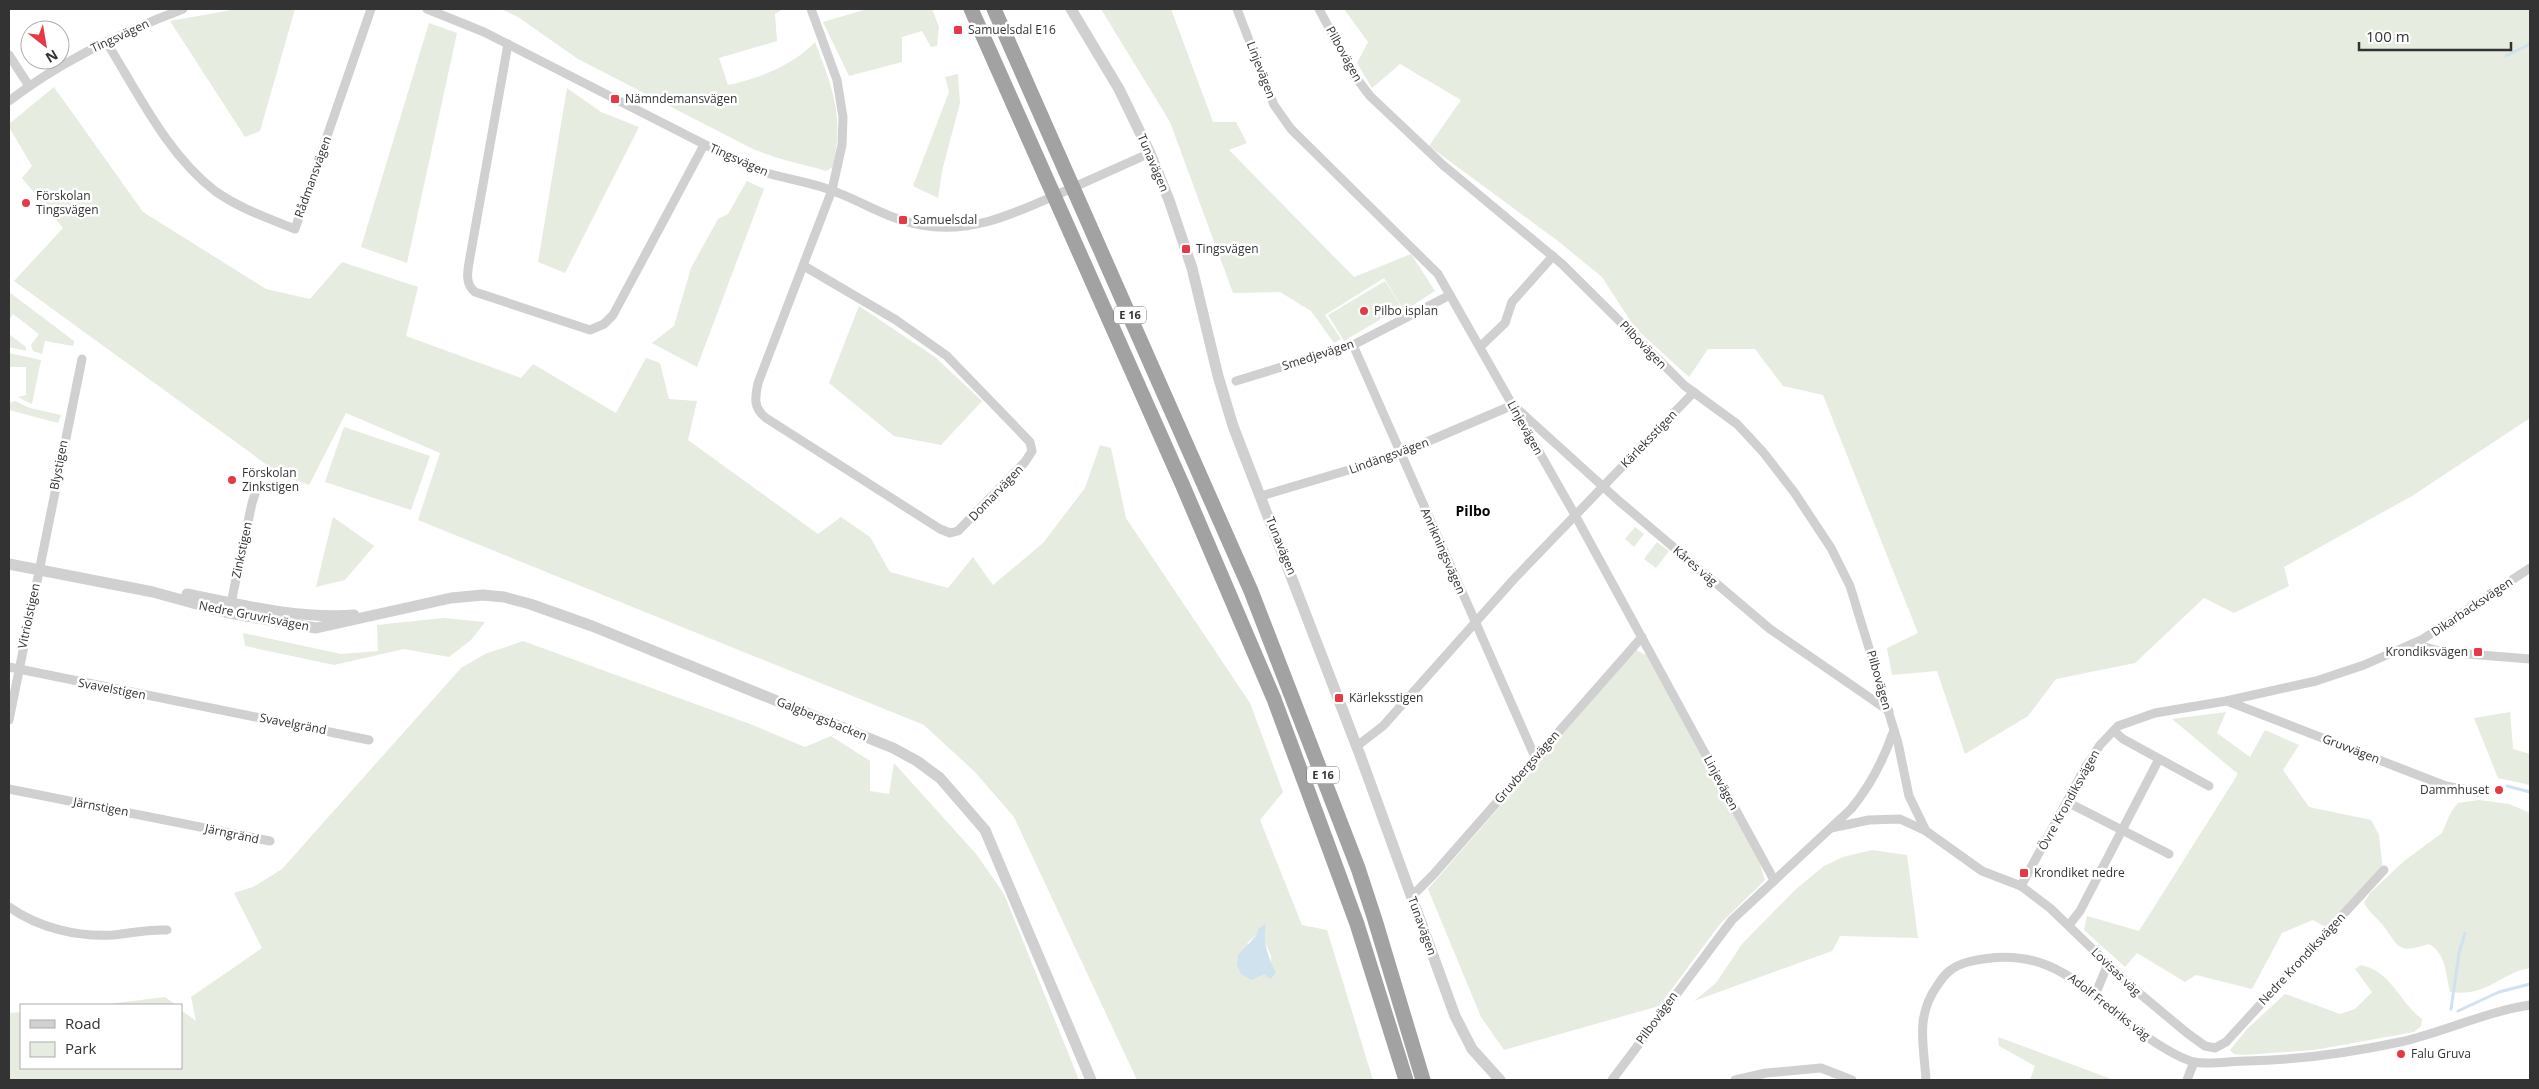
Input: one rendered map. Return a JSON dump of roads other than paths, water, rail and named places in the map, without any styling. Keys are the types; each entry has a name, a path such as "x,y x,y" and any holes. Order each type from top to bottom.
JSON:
{"highway":[{"name":"E 16","path":"971,9 1190,501 1274,699 1357,924 1406,1080"},
{"name":"E 16","path":"994,9 1252,591 1358,868 1376,920 1423,1080"}],"street":[{"name":"Tingsvägen","path":"9,101 55,69 183,9"},
{"name":"Rådmansvägen","path":"107,43 158,125 195,172 214,190 233,203 295,229 371,9"},
{"name":"Tingsvägen","path":"427,9 466,23 704,145 769,175 832,190 891,216 921,225 951,228 981,224 1020,210 1150,153"},
{"name":"Domarvägen","path":"804,266 889,316 947,356 1030,442 1032,451 1025,462 958,531 950,533 940,529 766,418 758,410 755,395 758,383 832,190 842,145 844,117 833,64 810,9"},
{"name":"Tunavägen","path":"1071,9 1119,89 1150,153 1189,258 1233,426 1357,746 1455,1016 1472,1049 1500,1080"},
{"name":"Linjevägen","path":"1237,9 1274,105 1291,129 1430,265 1450,295 1575,515 1774,880"},
{"name":"Pilbovägen","path":"1319,9 1354,75 1370,96 1443,164 1553,256 1606,306 1658,362 1749,435 1794,492 1831,548 1850,586 1889,711 1909,796 1926,831"},
{"path":"508,44 467,278 470,287 476,292 590,330 604,324 612,315 704,145"},
{"path":"9,55 28,86"},
{"path":"1480,347 1505,323 1512,302 1553,256"},
{"name":"Smedjevägen","path":"1236,381 1353,345 1450,295"},
{"name":"Anrikningsvägen","path":"1353,345 1474,623 1535,757"},
{"name":"Blystigen","path":"38,571 82,359"},
{"name":"Kärleksstigen","path":"1357,746 1382,726 1474,623 1694,392"},
{"name":"Lindängsvägen","path":"1261,496 1400,453 1513,405"},
{"name":"Kåres väg","path":"1513,405 1770,630 1889,711"},
{"name":"Zinkstigen","path":"230,608 252,503 257,488"},
{"name":"Nedre Gruvrisvägen","path":"9,564 230,608 316,628 373,614"},
{"name":"Dikarbacksvägen","path":"2414,644 2440,630 2530,568"},
{"name":"Vitriolstigen","path":"9,720 38,571"},
{"name":"Galgbergsbacken","path":"373,614 451,598 475,596 504,597 530,604 848,729 917,762 952,791 985,830 1091,1080"},
{"name":"Gruvbergsvägen","path":"1411,897 1433,876 1535,757 1642,637"},
{"path":"2414,644 2443,652 2530,659"},
{"name":"Övre Krondiksvägen","path":"2020,886 2093,755 2114,730 2128,721 2316,680 2364,665 2414,644"},
{"name":"Svavelstigen","path":"9,667 216,709"},
{"name":"Gruvvägen","path":"2226,701 2437,782 2478,792"},
{"name":"Svavelgränd","path":"216,709 369,740"},
{"name":"Pilbovägen","path":"1612,1080 1719,936 1751,900 1831,828 1862,796 1885,755 1894,730"},
{"path":"2114,730 2123,739 2209,786"},
{"path":"2069,925 2080,911 2159,759"},
{"name":"Järnstigen","path":"9,789 194,826"},
{"path":"2067,802 2169,854"},
{"path":"1831,828 1861,821 1891,818 1912,823 1982,872 2020,886"},
{"name":"Järngränd","path":"194,826 270,841"},
{"name":"Nedre Krondiksvägen","path":"2218,1047 2226,1042 2384,870"},
{"name":"Lovisas väg","path":"2020,886 2069,925 2133,988 2187,1033 2205,1046 2218,1047"},
{"path":"9,907 26,917 54,928 88,935 167,930"},
{"name":"Adolf Fredriks väg","path":"1926,1080 1922,1030 1923,1012 1929,997 1946,972 1959,964 1981,959 2007,957 2031,960 2071,976 2138,1032 2164,1048 2194,1062 2294,1060 2400,1042 2500,1009 2530,1004"},
{"path":"2094,995 2108,964"},
{"path":"2187,1080 2194,1062"},
{"path":"1735,1080 1766,1073 1821,1068 1852,1080"}],"water":[{"path":"1266,923 1265,943 1276,972 1271,979 1264,974 1251,980 1241,974 1237,965 1238,955 1256,936 1258,929"}],"waterway":[{"path":"2506,56 2530,44"},
{"path":"2507,786 2530,792"},
{"path":"2451,1009 2459,953 2465,933"},
{"path":"2458,1011 2499,992 2530,984"}],"place":[{"name":"Samuelsdal E16","path":"958,30"},
{"name":"Nämndemansvägen","path":"615,99"},
{"name":"Förskolan Tingsvägen","path":"26,203"},
{"name":"Samuelsdal","path":"903,220"},
{"name":"Tingsvägen","path":"1186,249"},
{"name":"Pilbo isplan","path":"1364,311"},
{"name":"Förskolan Zinkstigen","path":"232,480"},
{"name":"Krondiksvägen","path":"2478,652"},
{"name":"Kärleksstigen","path":"1339,698"},
{"name":"Dammhuset","path":"2499,790"},
{"name":"Krondiket nedre","path":"2024,873"},
{"name":"Falu Gruva","path":"2401,1054"}],"district":[{"name":"Pilbo","path":"1473,511"}]}
